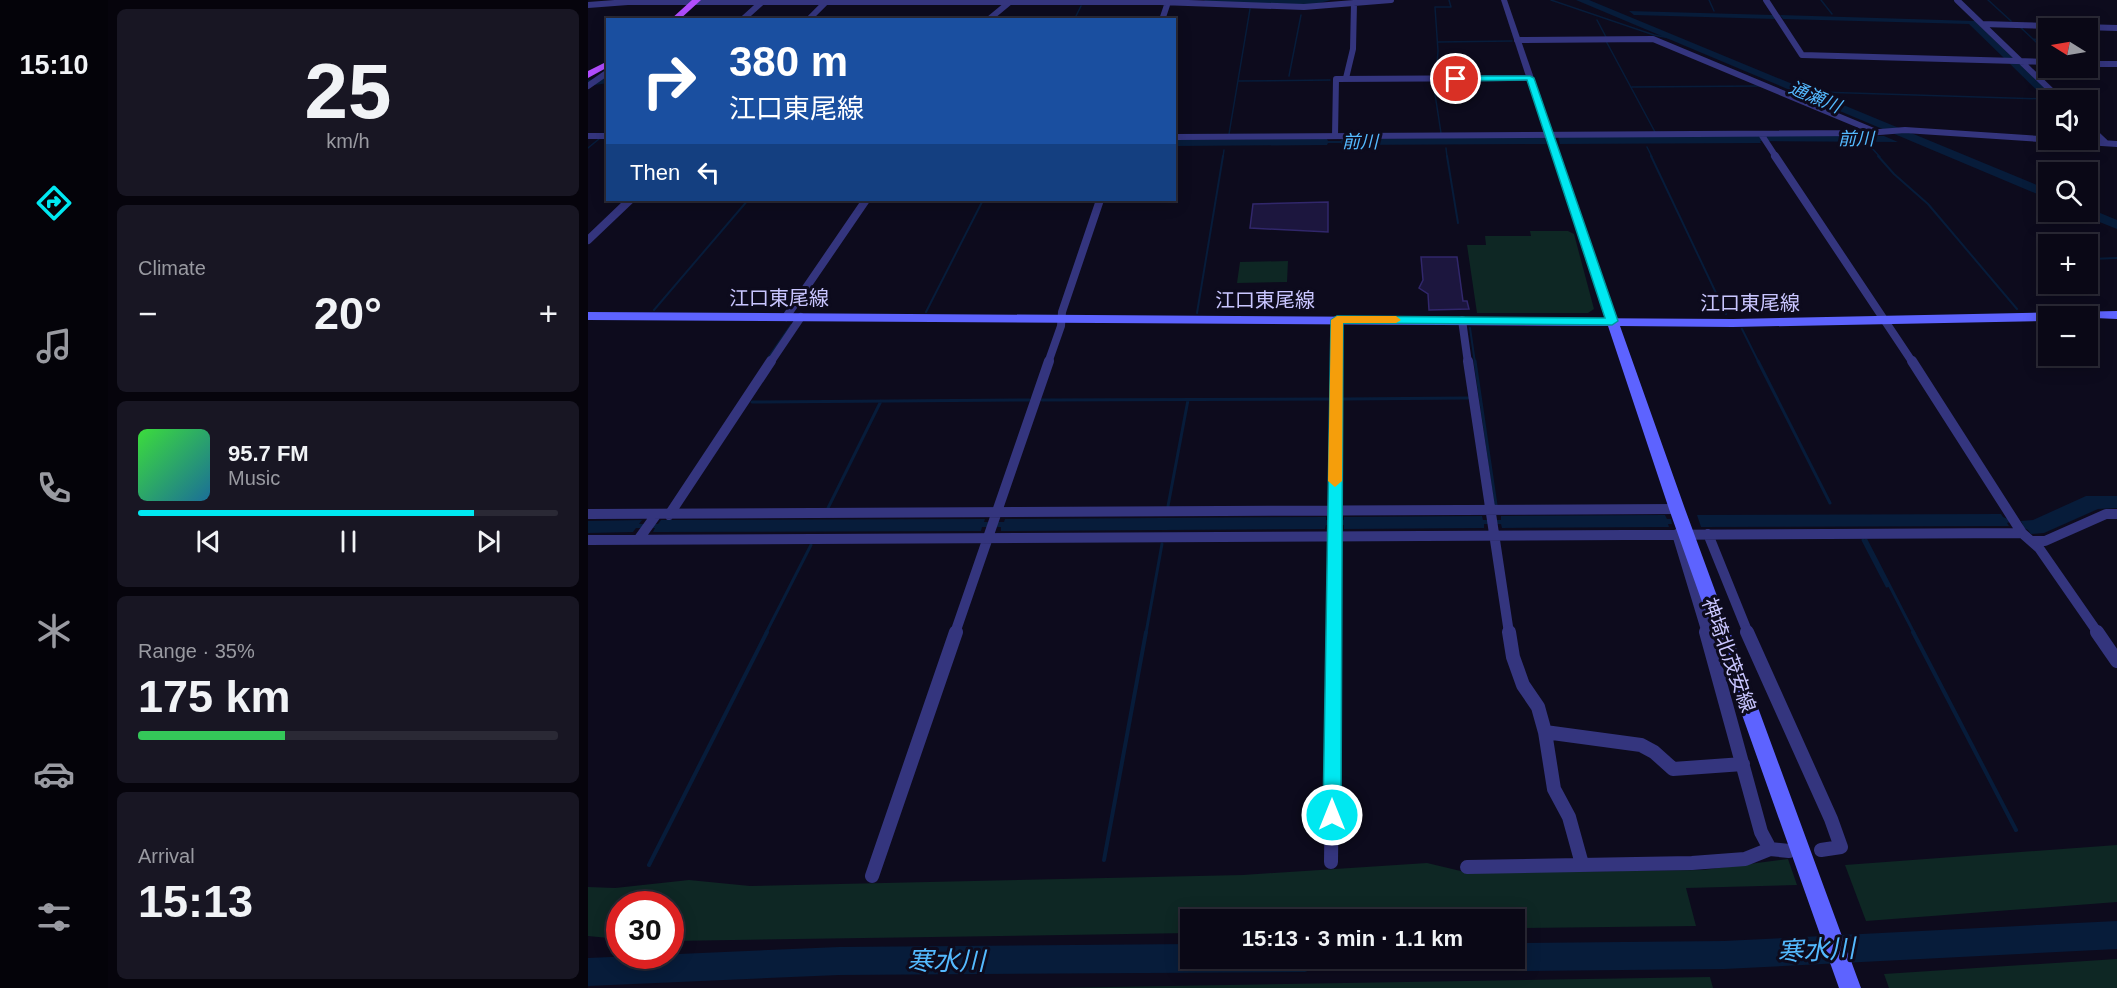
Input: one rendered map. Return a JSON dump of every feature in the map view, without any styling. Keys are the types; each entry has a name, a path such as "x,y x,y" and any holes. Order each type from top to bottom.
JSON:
{"main road":[{"path":"676,18 695,2"},
{"path":"593,80 606,65"},
{"name":"江口東尾線","path":"588,316 1733,323 2038,316"},
{"name":"江口東尾線","path":"2098,316 2116,316"},
{"name":"神埼北茂安線","path":"1612,321 1677,509 1681,534 1850,988"}],"street":[{"path":"588,4 1011,0 1280,3 1311,7 1392,0"},
{"path":"990,18 1011,0"},
{"path":"1504,0 1612,321"},
{"path":"1767,0 1802,55 2038,62"},
{"path":"1957,0 2050,90"},
{"path":"744,18 763,1"},
{"path":"810,18 827,1"},
{"path":"1346,78 1353,49 1354,3"},
{"path":"1163,18 1167,5"},
{"path":"1982,24 2117,28"},
{"path":"1517,40 1653,39 1879,133"},
{"path":"2098,64 2117,64"},
{"path":"1335,136 1335,81 1346,78 1530,78"},
{"path":"1176,137 1551,135 1763,138 1905,130 2117,144"},
{"path":"2098,135 2106,143"},
{"path":"588,143 592,136"},
{"path":"1763,138 1885,320 2017,526 2032,541 2117,661"},
{"path":"588,240 629,201"},
{"path":"786,317 865,201"},
{"path":"872,876 993,526 1100,201"},
{"path":"588,514 647,527 669,515 801,317"},
{"path":"1331,862 1337,320"},
{"path":"1462,320 1513,657 1523,685 1538,707 1545,732 1554,789 1569,817 1582,864"},
{"path":"669,515 993,526 1492,523 1677,509"},
{"path":"2032,541 2045,541 2106,514 2117,514"},
{"path":"588,540 647,527 1492,523 1708,534 2017,526"},
{"path":"1681,534 1761,832 1770,849"},
{"path":"1708,534 1753,646 1831,819 1841,847 1821,850"},
{"path":"1545,732 1641,745 1654,752 1673,769 1743,765"},
{"path":"1467,867 1692,863 1745,859 1770,849 1789,851"}],"green space":[{"path":"1530,231 1568,231 1574,234 1594,309 1588,313 1477,313 1467,245 1486,245 1485,236 1531,236"},
{"path":"1288,261 1287,282 1237,283 1240,262"},
{"path":"2117,845 2117,902 1866,921 1845,865"},
{"path":"1788,859 1797,885 1686,888 1696,926 1525,928 1525,909 1180,909 1180,933 684,941 684,891 606,891 606,938 588,936 588,887 615,888 689,880 750,886 1243,875 1427,863 1469,873 1703,870"},
{"path":"2117,959 2117,988 1889,988 1884,974"},
{"path":"1710,977 1713,988 1051,988"}],"water":[{"path":"1629,11 1773,15 1775,19 1634,15"},
{"path":"1780,15 1975,21 2015,60 2005,59 1969,24 1783,19"},
{"path":"2009,63 2019,63 2047,90 2038,91"},
{"path":"1884,136 1898,142 1760,141 1761,143 1560,144 1558,137"},
{"path":"1545,137 1547,144 1342,145 1341,143 1328,143 1327,145 1176,146 1176,140 1327,139 1328,141 1341,141 1342,139"},
{"path":"2086,496 2117,496 2117,508 2098,509 2044,533 2031,534 2028,530 2010,522 2007,523 2009,526 1701,527 1697,515 2001,514 2023,525 2021,521 2033,520"},
{"path":"1665,515 1667,519 1671,519 1672,524 1668,524 1669,527 1502,528 1501,524 1484,524 1484,528 1344,529 1344,525 1326,525 1325,529 1001,531 1001,527 982,527 981,531 653,532 655,528 636,528 633,532 588,533 588,521 642,520 639,524 658,524 661,520 985,519 984,522 1004,522 1005,519 1326,517 1326,520 1344,520 1344,517 1482,516 1483,520 1501,520 1501,516"}],"building":[{"path":"1328,202 1328,232 1250,228 1253,204"},
{"path":"1421,257 1457,257 1463,301 1467,301 1469,309 1429,310 1428,294 1419,288 1423,280"}],"waterway":[{"name":"通瀬川","path":"1208,1 1308,3 1326,0"},
{"path":"1436,76 1438,51 1435,7 1451,7 1449,0"},
{"path":"1551,0 1654,35 1670,38"},
{"name":"通瀬川","path":"1581,0 2038,190"},
{"path":"1709,0 1714,11"},
{"path":"1821,0 1832,14"},
{"path":"1988,0 2011,21"},
{"path":"1075,18 1081,6"},
{"path":"1229,134 1250,9"},
{"path":"1289,76 1301,15"},
{"path":"1597,20 1606,37"},
{"path":"2019,26 2038,44"},
{"path":"2033,39 2038,39"},
{"path":"1438,42 1512,41"},
{"path":"1606,41 1655,132"},
{"name":"前川","path":"588,83 606,80"},
{"path":"1238,81 1330,80"},
{"path":"1433,81 1441,133"},
{"path":"1632,87 1760,86"},
{"path":"1819,92 2038,99"},
{"path":"588,148 599,139"},
{"path":"1870,146 1880,157"},
{"path":"1647,147 1652,157"},
{"path":"1446,148 1447,157"},
{"path":"1223,157 1224,150"},
{"path":"1197,313 1223,156"},
{"path":"1447,156 1458,223"},
{"path":"1651,156 1726,314"},
{"path":"1878,156 1894,174 1928,204 2017,309"},
{"path":"654,310 747,201"},
{"path":"926,312 982,201"},
{"name":"通瀬川","path":"2098,217 2117,225"},
{"path":"2098,259 2117,258"},
{"path":"768,358 791,325"},
{"path":"1470,328 1475,363"},
{"path":"1742,329 1758,361"},
{"path":"1475,361 1496,505"},
{"path":"1758,361 1830,503"},
{"path":"1343,399 1468,398"},
{"path":"1042,400 1329,399"},
{"path":"881,401 1029,400"},
{"path":"1168,506 1188,400"},
{"path":"752,402 881,401"},
{"path":"828,508 881,401"},
{"path":"1863,540 1887,586"},
{"path":"1866,540 1914,633"},
{"path":"1146,633 1162,544"},
{"path":"766,633 811,545"},
{"path":"649,865 767,632"},
{"path":"1104,860 1146,632"},
{"path":"1913,632 2016,830"},
{"name":"寒水川","path":"1525,957 1724,955 2117,935"},
{"name":"寒水川","path":"588,972 839,961 1180,959"}],"slow traffic":[{"path":"1335,481 1337,320 1396,320"}],"route":[{"path":"1332,815 1337,320 1612,321 1530,78 1456,79"}]}
